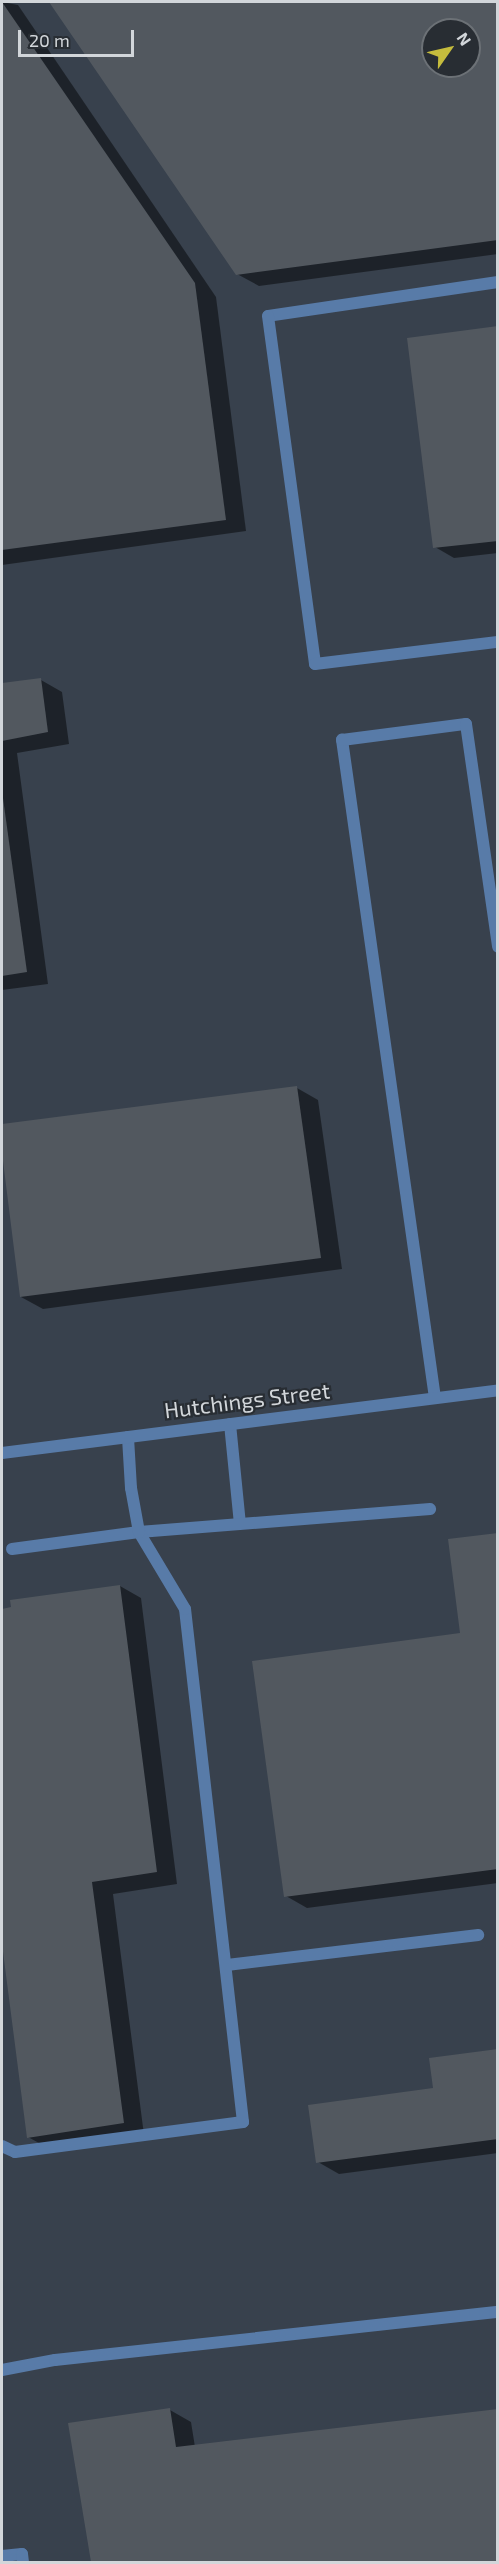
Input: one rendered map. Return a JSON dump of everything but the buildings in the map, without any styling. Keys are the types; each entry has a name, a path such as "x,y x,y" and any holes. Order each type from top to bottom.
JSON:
{"street":[{"path":"498,282 268,316 315,664 498,642"},
{"path":"435,1398 342,740 466,724 498,947"},
{"name":"Hutchings Street","path":"2,1453 498,1390"},
{"path":"230,1424 240,1524"},
{"path":"2,2146 15,2152 243,2122 185,1609 139,1532 132,1488 128,1437"},
{"path":"12,1549 139,1532 430,1509"},
{"path":"227,1965 478,1935"},
{"path":"2,2370 55,2360 498,2312"},
{"path":"2,2556 22,2554 23,2562"}],"shaded area":[{"path":"2,2 497,2 497,2562 2,2562"}]}
